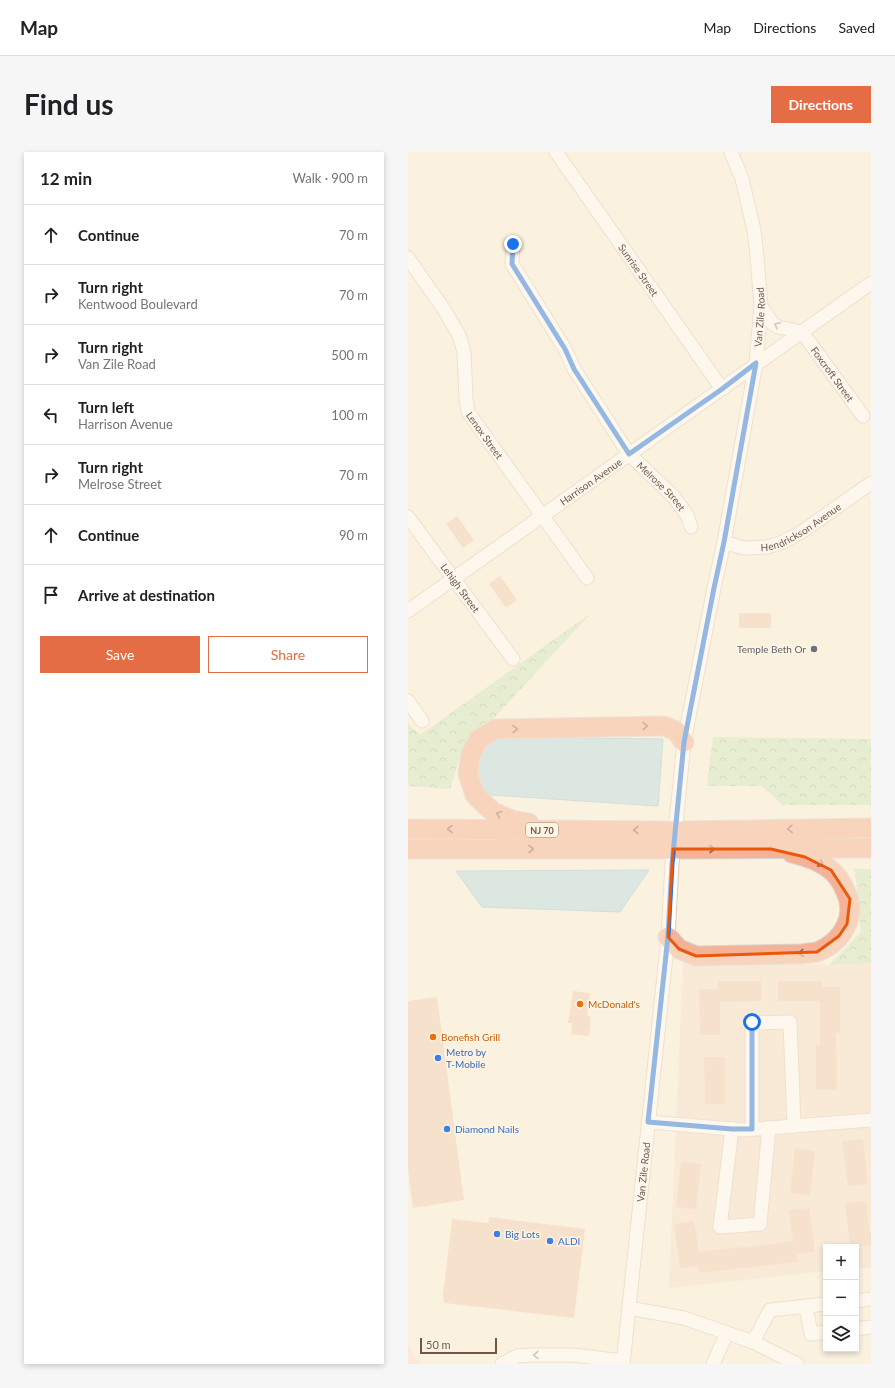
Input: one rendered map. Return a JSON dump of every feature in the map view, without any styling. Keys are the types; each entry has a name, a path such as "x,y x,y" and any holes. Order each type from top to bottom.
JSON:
{"highway":[{"path":"564,830 512,820 493,812 475,796 468,774 471,754 479,739 496,729 664,726 676,731 684,742"},
{"name":"NJ 70","path":"408,829 675,830 871,828"},
{"path":"668,936 680,949 696,956 802,954 816,952 830,945 839,936 847,924 850,910 850,899 841,882 831,870 811,859 771,848"},
{"name":"NJ 70","path":"408,849 871,848"}],"street":[{"name":"Sunrise Street","path":"556,152 722,389"},
{"name":"Van Zile Road","path":"623,1363 668,936 673,849 684,742 724,542 756,363 761,306 754,230 742,179 731,152"},
{"name":"Melrose Street","path":"513,244 512,264 565,349 574,369 629,454 674,497 687,515 691,527"},
{"name":"Lenox Street","path":"408,258 459,335 464,352 468,412 587,578"},
{"name":"Harrison Avenue","path":"408,611 871,283"},
{"path":"761,306 772,323 778,327 802,332"},
{"name":"Foxcroft Street","path":"802,332 863,416"},
{"name":"Hendrickson Avenue","path":"724,542 744,548 767,548 781,543 803,531 871,483"},
{"name":"Lehigh Street","path":"408,517 513,659"},
{"path":"408,701 422,721"},
{"path":"752,1129 752,1022 790,1022 794,1126"},
{"path":"648,1122 732,1129 752,1129 871,1120"},
{"path":"732,1129 720,1227 760,1224 769,1128"},
{"path":"859,1300 871,1299"},
{"path":"753,1342 770,1310 823,1304"},
{"path":"806,1306 811,1334 823,1332"},
{"path":"629,1308 684,1318 753,1342 797,1364"},
{"path":"859,1328 871,1327"},
{"path":"713,1364 727,1333"},
{"path":"502,1364 517,1356 531,1354 573,1355 623,1363"}],"highlighted area":[{"path":"673,849 771,849 805,857 831,870 850,899 847,924 839,936 817,952 696,956 679,949 668,937"}],"shaded area":[{"path":"683,963 829,965 871,963 871,1268 859,1268 859,1244 823,1244 823,1271 669,1288"},
{"path":"408,1344 421,1364 408,1364"}],"green space":[{"path":"591,613 461,754 450,789 408,786 408,724 420,735"},
{"path":"713,737 871,739 871,805 782,805 762,786 707,786"},
{"path":"852,869 871,869 871,963 829,965 861,932 855,872"}],"water":[{"path":"500,737 663,739 658,806 492,795 484,790 476,774 480,756 487,743"},
{"path":"649,870 620,912 482,907 456,871"}],"building":[{"path":"457,516 474,540 463,548 446,524"},
{"path":"500,576 517,600 506,608 489,584"},
{"path":"739,613 771,613 771,628 739,628"},
{"path":"718,981 761,981 761,1001 720,1002 720,1035 700,1035 699,989 718,989"},
{"path":"778,981 822,981 822,987 840,987 840,1033 836,1033 837,1090 816,1090 816,1045 820,1045 820,1001 778,1001"},
{"name":"McDonald's","path":"573,991 590,993 587,1016 591,1017 589,1036 571,1034 572,1023 568,1023"},
{"path":"437,997 464,1200 413,1208 408,1169 408,1001"},
{"path":"704,1057 725,1057 725,1104 705,1104"},
{"path":"863,1139 868,1184 848,1186 842,1141"},
{"path":"795,1148 815,1151 810,1196 790,1193"},
{"path":"681,1162 701,1164 696,1209 676,1207"},
{"path":"866,1201 869,1232 871,1232 871,1245 859,1246 859,1244 850,1244 845,1203"},
{"path":"809,1208 815,1252 797,1254 798,1262 699,1273 698,1266 680,1268 674,1224 694,1221 699,1252 740,1248 793,1241 789,1210"},
{"path":"489,1217 585,1229 574,1318 444,1303 443,1295 452,1219 488,1223"}],"place":[{"name":"Temple Beth Or","path":"814,649"},
{"name":"McDonald's","path":"580,1004"},
{"name":"Bonefish Grill","path":"433,1037"},
{"name":"Metro by T-Mobile","path":"438,1058"},
{"name":"Diamond Nails","path":"447,1129"},
{"name":"Big Lots","path":"497,1234"},
{"name":"ALDI","path":"550,1241"}],"route":[{"path":"513,244 512,264 565,349 574,369 629,454 722,389 756,363 724,542 684,742 672,864 668,936 648,1122 744,1130 752,1129 752,1022"}]}
